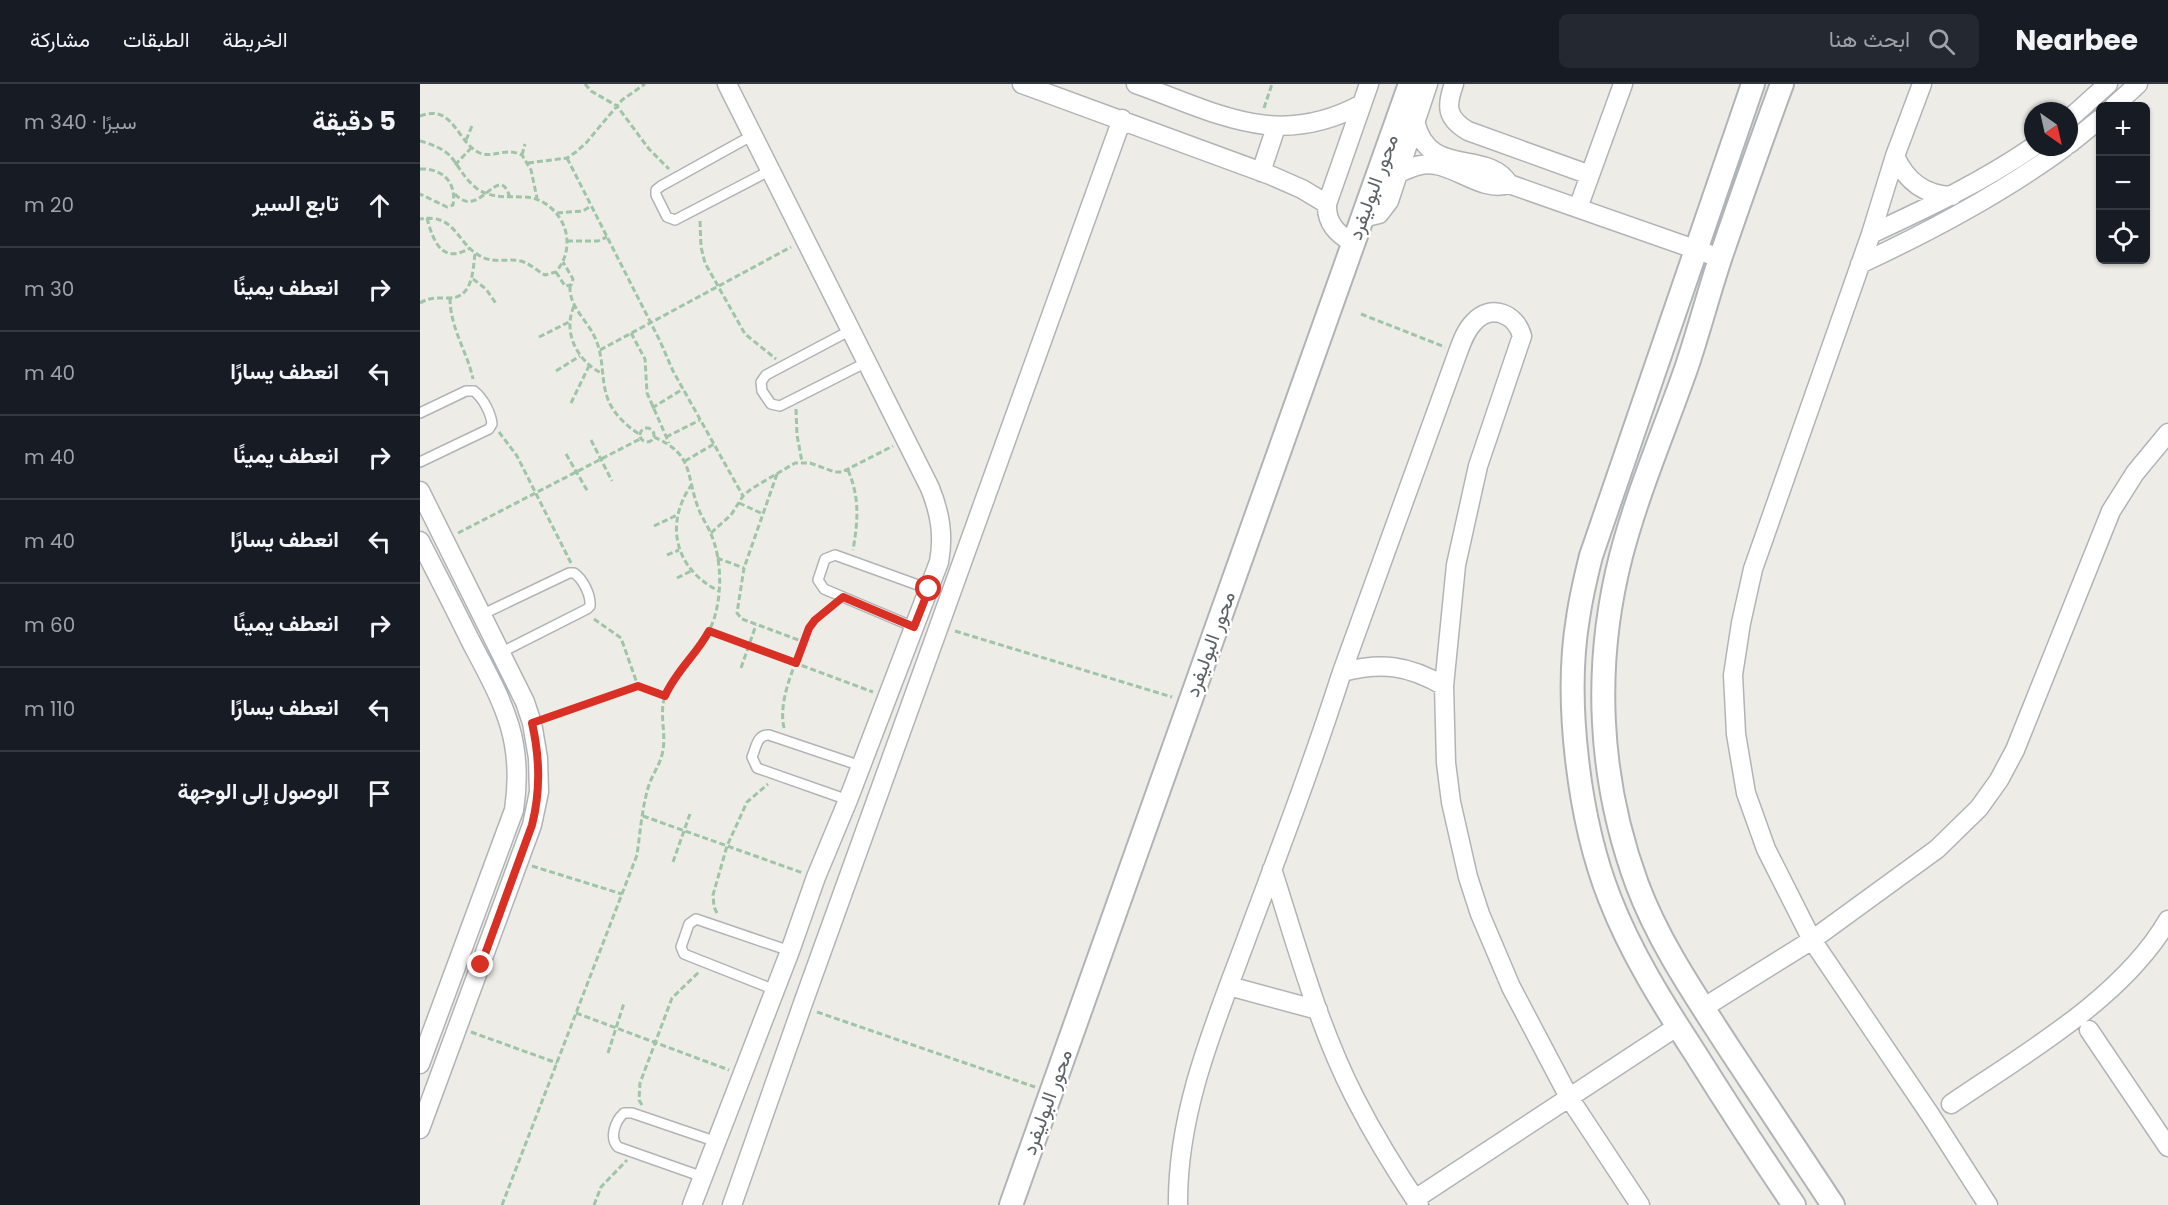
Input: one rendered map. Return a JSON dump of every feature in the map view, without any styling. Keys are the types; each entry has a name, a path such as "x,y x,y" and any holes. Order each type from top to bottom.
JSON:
{"street":[{"path":"692,1205 790,951 816,877 848,800 939,562 941,525 935,500 906,440 727,84"},
{"path":"1022,84 1261,172 1302,189 1327,204"},
{"path":"1136,84 1247,123 1267,126 1305,125 1320,122 1362,104"},
{"path":"1353,243 1339,234 1329,222 1326,215 1327,204 1369,84"},
{"name":"محور البوليفرد","path":"1011,1205 1410,84"},
{"path":"1362,218 1374,216 1383,210 1389,201 1428,84"},
{"path":"1454,84 1449,105 1450,113 1467,131 1590,175"},
{"path":"1578,208 1623,84"},
{"path":"1753,84 1591,556 1577,619 1573,678 1574,722 1578,765 1594,851 1609,898 1627,937 1678,1026 1794,1205"},
{"path":"1782,84 1720,258 1687,366 1651,464 1621,556 1605,644 1603,720 1606,762 1623,843 1655,926 1703,1008 1833,1205"},
{"path":"1922,84 1895,156 1860,264 1753,569 1733,675 1736,734 1746,794 1766,849 1812,940 1988,1205"},
{"path":"2078,111 2108,84"},
{"path":"2118,102 2138,84"},
{"path":"732,1205 1122,119"},
{"path":"1415,121 1421,137 1433,152 1474,172 1491,186 1509,184 1720,258"},
{"path":"2078,136 2096,121"},
{"path":"1261,172 1267,126"},
{"path":"1870,234 1952,196 2024,153"},
{"path":"1895,156 1912,183 1931,193 1952,196"},
{"path":"1860,264 1972,207 2051,156"},
{"path":"1399,173 1415,166 1428,164 1474,172"},
{"path":"1178,1205 1182,1139 1198,1071 1465,334 1472,324 1487,313 1497,312 1504,313 1513,319 1520,327 1522,336 1478,466 1456,564 1444,686 1448,783 1456,830 1468,877 1480,914 1511,987 1570,1099 1640,1205"},
{"path":"1703,1008 1812,940 1937,849 1979,808 1999,780 2015,750 2111,511 2135,473 2168,433"},
{"path":"420,491 525,702 532,723 538,758 539,792 532,825 519,862 420,1129"},
{"path":"420,541 502,700 515,747 517,779 514,810 420,1064"},
{"path":"1342,672 1384,665 1405,668 1425,675 1444,686"},
{"path":"1272,869 1318,1010 1355,1097 1417,1202 1678,1026"},
{"path":"1951,1104 2079,1016 2128,971 2168,920"},
{"path":"1229,986 1318,1010"},
{"path":"2089,1030 2168,1147"},
{"path":"1738,1120 1765,1102"}],"lane":[{"path":"753,135 656,190 656,195 667,217 675,220 771,170"},
{"path":"851,330 766,375 761,387 768,401 775,406 784,404 867,362"},
{"path":"420,413 466,391 474,391 481,397 492,419 489,429 420,462"},
{"path":"914,627 824,589 818,580 827,557 835,555 929,589"},
{"path":"482,615 569,573 579,576 590,598 590,606 582,612 500,653"},
{"path":"848,800 757,768 752,757 762,736 770,735 861,766"},
{"path":"775,990 682,952 681,947 687,927 696,919 790,951"},
{"path":"703,1178 618,1147 613,1140 618,1120 628,1112 717,1142"}],"path":[{"path":"585,84 616,106 649,148 677,177"},
{"path":"528,163 567,158 586,143 616,106 645,84"},
{"path":"1267,126 1272,84"},
{"path":"420,116 429,114 444,117 453,123 472,147 485,154 493,155 507,151 522,155 528,163 537,199"},
{"path":"466,140 472,126"},
{"path":"420,141 445,152 470,183 486,193 510,198 527,196 548,205 557,213 565,229 567,252 556,272 545,275 521,261 493,261 475,253 454,228 444,221 420,219"},
{"path":"522,155 525,144"},
{"path":"455,165 472,147"},
{"path":"567,158 683,389 743,496"},
{"path":"420,169 438,171 450,182 453,190 453,205 450,207 420,194"},
{"path":"453,190 462,200 468,202 481,198 490,188 496,186 503,187 510,198"},
{"path":"557,213 583,211 591,206"},
{"path":"700,207 702,255 718,286 745,334 785,366"},
{"path":"427,218 433,240 443,250 457,254 470,248"},
{"path":"567,241 598,241 607,237"},
{"path":"600,350 805,240"},
{"path":"420,303 435,297 450,298 461,295 467,290 472,279 475,253"},
{"path":"563,262 573,279 570,286 574,306 591,328 600,350 605,392 613,409 639,434 640,439"},
{"path":"556,272 565,286 570,286"},
{"path":"472,279 486,289 497,304"},
{"path":"450,298 451,321 470,365 474,391"},
{"path":"574,306 570,321 571,336 580,356 589,366 603,374"},
{"path":"1361,314 1458,352"},
{"path":"539,337 570,321"},
{"path":"502,1205 637,855 649,785 663,750 662,716 665,696 673,680 698,650 709,631 719,591 717,558 711,533 699,510 685,461 669,443 652,408 648,393 645,359 642,349 631,333"},
{"path":"556,371 580,356"},
{"path":"571,403 589,366"},
{"path":"652,408 683,389"},
{"path":"795,399 797,435 802,462"},
{"path":"666,437 700,420"},
{"path":"492,424 517,456 571,560 574,573"},
{"path":"639,434 643,429 650,429 654,437 669,443"},
{"path":"640,439 648,443 654,437"},
{"path":"444,540 640,439"},
{"path":"591,440 612,481"},
{"path":"711,533 731,515 743,496 795,463 802,462 835,472 848,470 906,440"},
{"path":"685,461 714,444"},
{"path":"566,454 588,492"},
{"path":"848,470 858,509 851,561"},
{"path":"777,473 744,568 737,613 742,619 804,642"},
{"path":"692,484 677,515 679,550 691,571 699,579 719,591"},
{"path":"739,503 763,514"},
{"path":"654,526 677,515"},
{"path":"668,555 679,550"},
{"path":"717,558 744,568"},
{"path":"677,578 691,571"},
{"path":"787,741 782,704 804,642 815,620 843,597"},
{"path":"582,612 620,636 638,686"},
{"path":"741,668 756,624"},
{"path":"939,627 1189,702"},
{"path":"709,631 887,697"},
{"path":"532,723 638,686 665,696"},
{"path":"726,928 714,907 713,895 727,846 747,802 778,775"},
{"path":"673,862 691,811"},
{"path":"643,816 816,877"},
{"path":"519,862 622,894"},
{"path":"650,1119 639,1100 639,1091 655,1042 676,993 708,964"},
{"path":"608,1053 624,1003"},
{"path":"802,1006 1051,1092"},
{"path":"576,1013 743,1074"},
{"path":"458,1027 557,1063"},
{"path":"594,1205 601,1187 634,1152"}],"route":[{"path":"481,965 532,825 536,808 539,775 532,723 638,686 665,696 673,680 698,650 709,631 796,663 809,628 815,620 843,597 914,627 929,589"}]}
